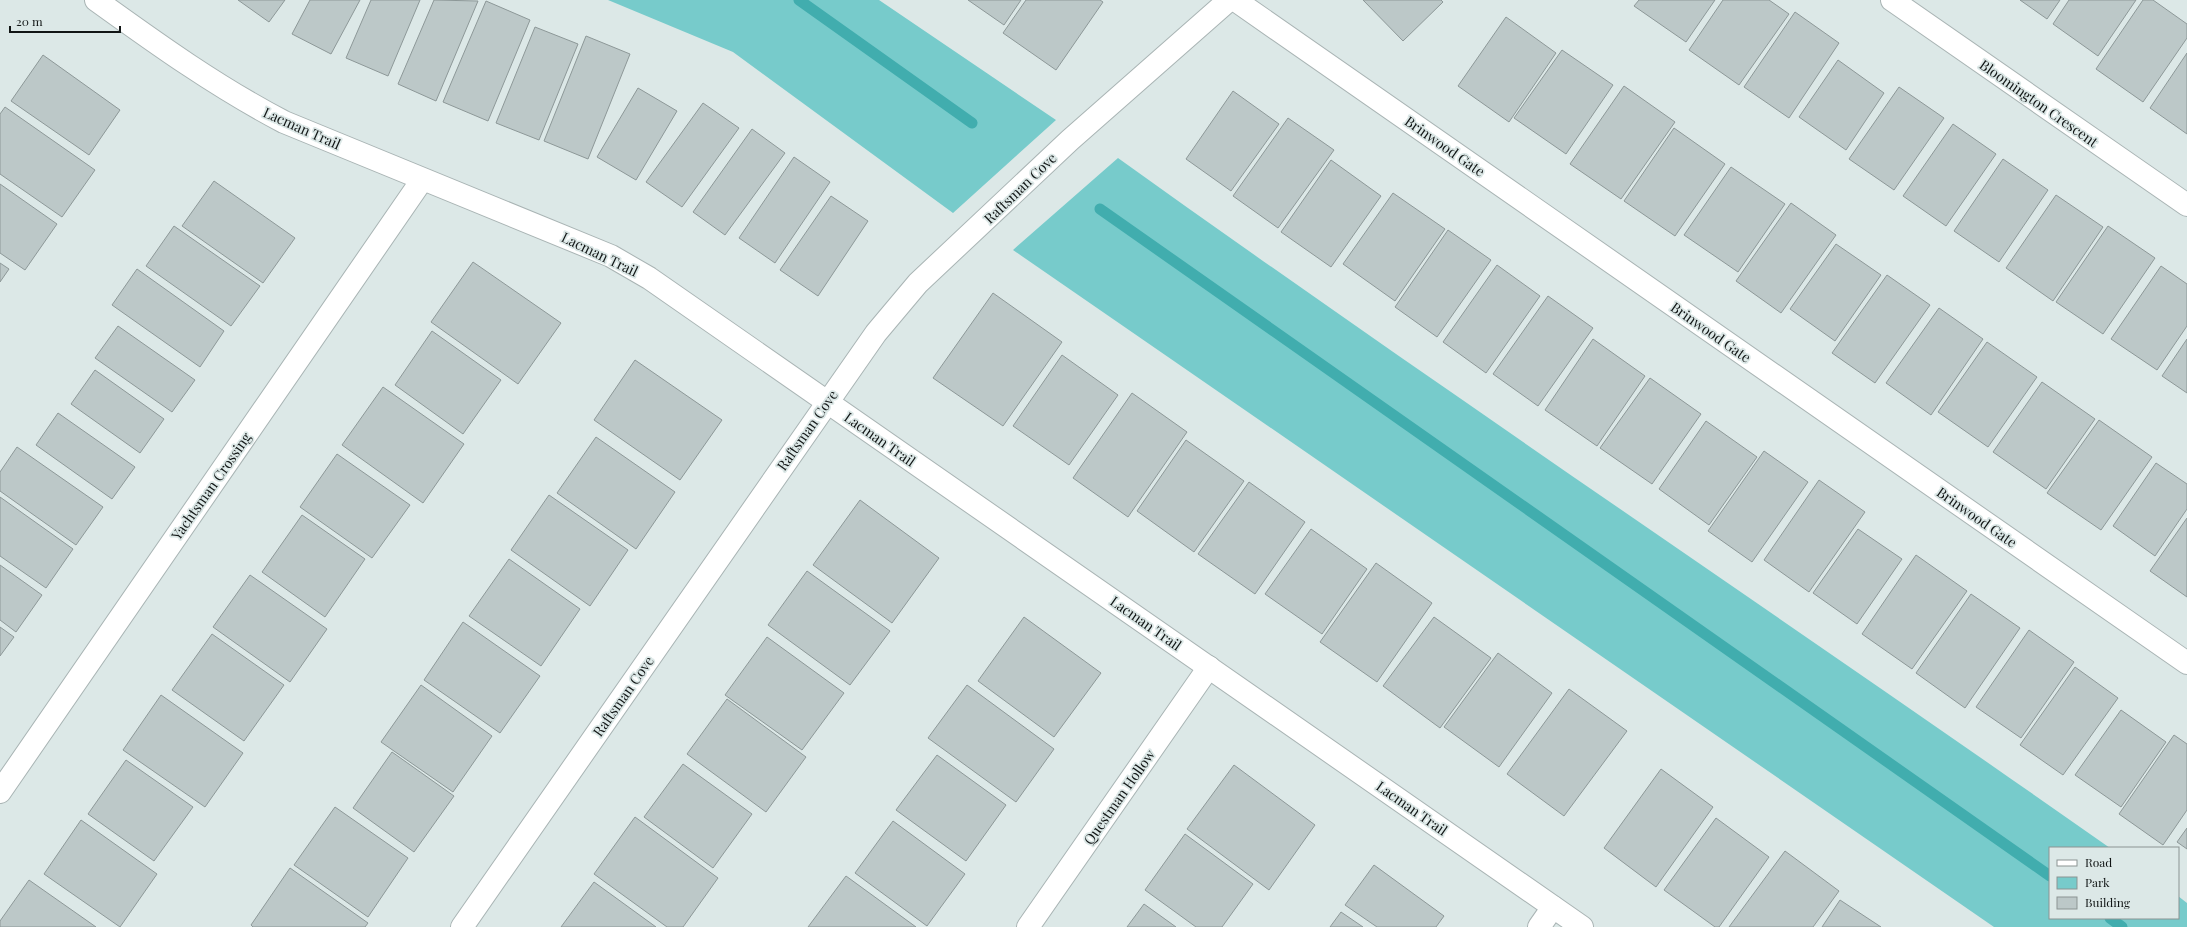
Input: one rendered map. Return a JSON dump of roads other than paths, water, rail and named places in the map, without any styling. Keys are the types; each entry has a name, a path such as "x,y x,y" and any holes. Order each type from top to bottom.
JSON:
{"street":[{"name":"Lacman Trail","path":"96,0 185,64 242,100 284,122 422,180 612,256 649,278 1582,927"},
{"name":"Raftsman Cove","path":"462,927 826,402 876,333 918,283 1070,140 1229,0"},
{"name":"Brinwood Gate","path":"1235,0 2187,663"},
{"name":"Bloomington Crescent","path":"1892,0 2187,205"},
{"name":"Yachtsman Crossing","path":"0,792 422,180"},
{"name":"Questman Hollow","path":"1028,927 1209,667"},
{"path":"1539,927 1553,907"}],"waterway":[{"path":"799,0 972,123"},
{"path":"1100,209 2049,875"},
{"path":"2111,919 2122,927"}]}
